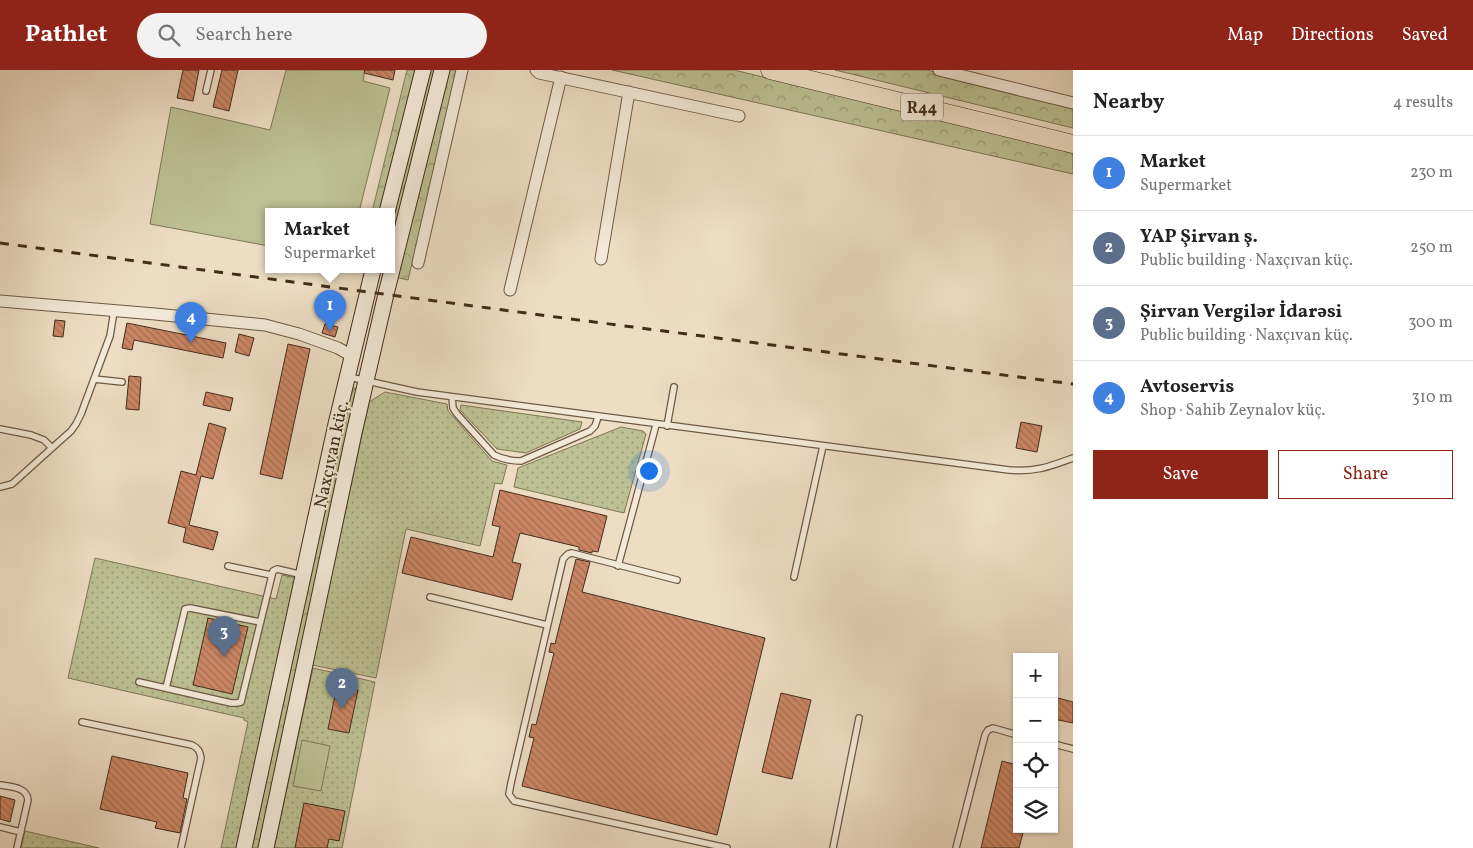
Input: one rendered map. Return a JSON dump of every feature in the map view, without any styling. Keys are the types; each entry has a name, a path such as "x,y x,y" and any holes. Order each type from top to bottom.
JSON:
{"main road":[{"path":"388,208 423,70"},
{"name":"Naxçıvan küç.","path":"395,263 442,70"},
{"name":"R44","path":"770,70 1073,144"},
{"name":"R44","path":"809,70 1073,135"},
{"name":"Naxçıvan küç.","path":"244,848 347,377 372,273"},
{"name":"Naxçıvan küç.","path":"266,848 366,382 393,273"}],"street":[{"path":"418,263 462,70"},
{"path":"536,70 739,116"},
{"path":"939,70 1073,103"},
{"path":"510,290 561,77"},
{"path":"601,259 629,92"},
{"path":"0,301 264,325 299,334 338,348 352,356"}],"lane":[{"path":"206,91 212,70"},
{"path":"0,487 12,484 76,424 110,336 114,311"},
{"path":"347,377 417,392 452,397 1009,470 1041,469 1073,458"},
{"path":"94,379 122,382"},
{"path":"667,426 674,387"},
{"path":"452,397 453,408 457,414 494,455 516,461 521,461 590,431 595,426 598,417"},
{"path":"618,566 656,425"},
{"path":"0,429 31,435 44,440 52,448"},
{"path":"794,577 823,446"},
{"path":"677,580 572,554 568,554 563,559 509,794 514,801 727,848"},
{"path":"228,566 271,575"},
{"path":"139,682 231,703 237,704 241,702 271,575 277,569 303,575"},
{"path":"430,598 547,625"},
{"path":"166,688 185,609 190,608 260,622"},
{"path":"833,848 859,718"},
{"path":"82,722 192,745 198,748 201,758 181,848"},
{"path":"956,848 985,735 988,730 993,728 1013,734"},
{"path":"1058,745 1073,749"},
{"path":"0,785 23,790 27,794 28,800 17,848"},
{"path":"0,827 20,832"}],"green space":[{"path":"286,70 365,70 363,81 390,88 360,208 265,208 265,245 150,224 171,107 270,130"},
{"path":"407,70 417,70 384,208 373,208"},
{"path":"427,70 437,70 395,238 395,208 393,208"},
{"path":"446,70 458,70 408,280 395,277"},
{"path":"612,70 734,70 1073,152 1073,174"},
{"path":"835,70 927,70 1073,108 1073,128"},
{"path":"350,387 358,389 260,848 250,848"},
{"path":"385,392 447,404 448,411 492,461 507,465 502,484 495,483 480,546 406,529 376,678 312,665 369,402"},
{"path":"461,405 582,422 580,429 526,453 497,449 460,410"},
{"path":"621,427 643,431 646,434 624,513 514,487 518,468"},
{"path":"95,558 276,599 282,575 296,578 237,848 221,848 248,722 244,718 68,678"},
{"path":"313,668 375,682 342,848 274,848"},
{"path":"302,740 330,746 321,791 293,786"},
{"path":"25,831 99,848 21,848"}],"building":[{"path":"183,70 199,70 193,101 177,98"},
{"path":"222,70 238,70 229,111 213,107"},
{"path":"365,70 395,70 393,80 364,73"},
{"path":"55,320 65,321 63,337 53,336"},
{"path":"127,323 226,343 223,358 134,340 132,350 122,348"},
{"path":"325,324 338,327 335,337 322,333"},
{"path":"239,334 254,338 249,356 235,352"},
{"path":"288,344 310,349 282,479 260,474"},
{"path":"129,376 141,377 139,410 126,409"},
{"path":"206,392 233,398 230,411 203,405"},
{"path":"1021,422 1042,426 1037,452 1016,448"},
{"path":"209,423 226,428 213,479 201,476 189,525 218,532 213,550 183,542 186,528 168,523 181,471 196,475"},
{"path":"500,490 607,516 598,552 592,551 592,553 579,550 579,547 520,533 512,562 521,564 512,600 402,573 411,537 493,557 500,527 492,525"},
{"path":"576,559 590,562 582,592 765,638 717,835 522,786 534,738 529,737 532,724 536,725 554,653 549,652 551,643 555,644"},
{"path":"208,618 248,627 232,694 193,685"},
{"path":"337,686 358,690 349,733 328,729"},
{"path":"781,693 811,700 792,779 762,772"},
{"path":"1058,698 1073,702 1073,723 1058,720"},
{"path":"112,756 188,773 183,798 187,799 180,833 155,828 157,822 100,809"},
{"path":"1002,761 1013,764 1013,833 1023,833 1019,848 981,848"},
{"path":"0,796 15,800 10,822 0,819"},
{"path":"304,803 345,811 339,841 329,839 327,848 295,848"}],"railway":[{"path":"0,243 1073,384"}],"place":[{"name":"Market","path":"330,331"},
{"name":"Avtoservis","path":"191,343"},
{"name":"Şirvan Vergilər İdarəsi","path":"224,657"},
{"name":"YAP Şirvan ş.","path":"342,709"}]}
